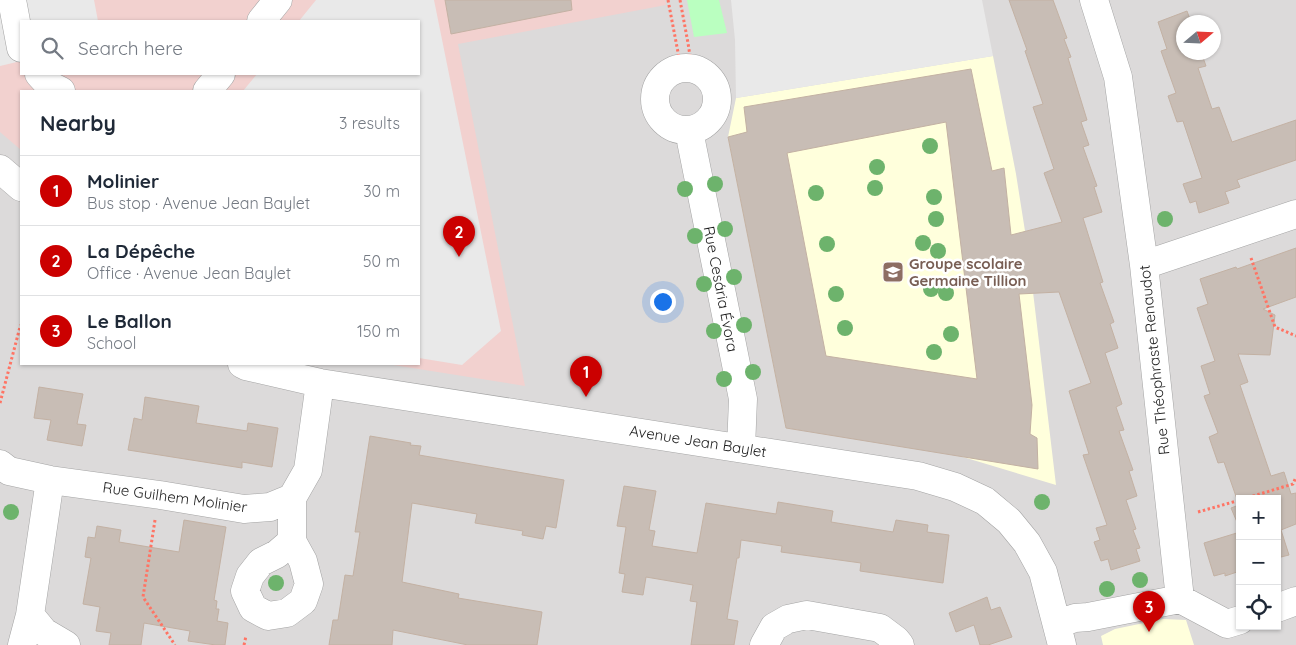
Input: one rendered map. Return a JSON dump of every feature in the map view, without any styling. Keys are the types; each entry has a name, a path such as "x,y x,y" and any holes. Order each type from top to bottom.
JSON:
{"street":[{"path":"12,0 20,43"},
{"path":"262,20 278,0"},
{"name":"Rue Théophraste Renaudot","path":"1094,0 1118,76 1144,265 1180,598"},
{"path":"686,68 701,72 708,77 717,93 717,103 709,120 702,127 683,131 664,123 654,105 654,96 657,86 663,77 671,71 686,68"},
{"path":"40,75 49,84 59,90"},
{"path":"208,90 220,75"},
{"name":"Rue Cesária Évora","path":"689,131 743,399 740,448"},
{"path":"0,169 20,186"},
{"path":"1144,265 1296,214"},
{"name":"Avenue Jean Baylet","path":"244,365 320,383 918,476 955,487 985,501 1009,521 1027,543 1043,572 1059,634"},
{"path":"292,541 292,498 308,470 320,383"},
{"name":"Rue Guilhem Molinier","path":"0,464 9,470 50,480 160,495 244,510 270,506 292,498"},
{"path":"22,645 30,615 50,480"},
{"path":"1059,634 1075,618 1180,598 1227,624 1236,621"},
{"path":"1281,607 1296,602"},
{"path":"30,615 44,632 66,645"},
{"path":"764,645 774,627 788,619 807,615 880,628 900,645"}],"path":[{"path":"668,0 686,68"},
{"path":"680,0 688,43 686,68"},
{"path":"1241,232 1275,326 1296,336"},
{"path":"0,403 20,327"},
{"path":"1256,495 1293,484 1296,477"},
{"path":"160,495 143,597 175,645"},
{"path":"1172,521 1236,501"}],"shaded area":[{"path":"0,0 1296,0 1296,645 0,645"},
{"path":"0,0 665,0 666,5 458,44 525,386 393,365 420,365 420,90 20,90 20,149 0,132"},
{"path":"0,0 94,0 98,20 20,20 20,61 0,66"},
{"path":"316,0 434,0 501,331 462,365 420,358 420,90 244,90 256,75 420,75 420,20 300,20"},
{"path":"731,0 982,0 993,56 736,98 735,40"},
{"name":"Groupe scolaire Germaine Tillion","path":"993,56 1016,174 1028,250 1056,485 943,451 786,428 728,137 736,98"},
{"path":"1163,619 1186,620 1194,645 1103,645 1101,636 1115,629"}],"green space":[{"path":"687,0 719,0 727,33 694,37"}],"building":[{"path":"445,0 571,0 572,10 451,34"},
{"path":"1009,0 1053,0 1067,38 1064,39 1071,57 1068,58 1087,120 1081,122 1089,145 1083,147 1097,186 1094,187 1102,212 1083,218 1103,282 1100,283 1114,322 1110,324 1118,348 1105,353 1122,404 1116,407 1124,430 1119,431 1133,470 1129,471 1137,496 1126,500 1136,529 1133,530 1140,548 1136,549 1140,561 1111,570 1108,559 1101,561 1094,542 1100,540 1096,528 1107,525 1083,455 1089,454 1069,391 1091,383 1059,292 1019,294 1032,405 1030,434 1037,438 1038,469 786,428 728,137 747,132 744,107 971,69 992,171 1004,168 1011,235 1062,222 1044,173 1054,169 1033,107 1043,104 1025,51 1027,50","holes":["946,122 977,379 826,356 787,153"]},
{"path":"1187,11 1188,15 1176,15"},
{"path":"1176,15 1176,60 1204,60 1206,66 1198,68 1212,109 1219,107 1232,142 1296,120 1296,160 1237,180 1240,187 1225,192 1229,203 1199,213 1196,201 1190,203 1183,184 1202,178 1183,121 1177,122 1168,96 1176,93 1161,51 1167,49 1158,22"},
{"path":"1296,248 1296,297 1263,309 1275,315 1270,355 1238,354 1248,382 1240,385 1271,476 1284,472 1291,494 1296,493 1296,524 1281,530 1281,495 1236,496 1224,462 1218,463 1209,437 1218,433 1204,396 1210,394 1201,366 1215,361 1197,308 1208,304 1200,279 1236,267 1237,269"},
{"path":"39,387 83,394 77,424 86,425 82,446 47,440 51,420 34,418"},
{"path":"145,397 199,406 196,423 247,431 248,423 278,428 272,467 242,462 242,468 128,450 134,418 142,420"},
{"path":"370,436 421,446 419,455 564,480 556,528 546,526 543,539 522,535 523,531 475,523 477,514 412,503 402,582 459,594 458,598 542,612 537,645 468,645 393,630 392,645 329,645 333,620 338,620 345,575 353,576 360,532 355,532"},
{"path":"624,486 656,491 649,530 655,531 652,546 697,553 706,503 776,514 778,502 833,511 831,522 893,532 896,520 928,525 927,532 949,535 943,583 860,571 861,563 781,552 782,546 741,540 727,619 738,621 734,645 691,645 697,602 690,601 693,585 646,577 643,595 622,592 625,574 619,573 626,527 617,526"},
{"path":"1236,506 1236,520 1231,508"},
{"path":"184,520 226,527 214,600 217,601 216,609 219,609 217,621 228,623 225,645 188,641 190,631 144,623 141,645 109,645 111,633 96,631 100,607 83,604 91,558 85,557 88,537 95,538 97,526 121,530 119,542 179,552"},
{"path":"1281,530 1289,555 1281,557"},
{"path":"1236,533 1236,572 1225,576 1225,573 1214,576 1204,543"},
{"path":"987,597 991,610 1000,607 1012,637 988,645 980,645 974,625 956,632 949,613"}],"place":[{"name":"La Dépêche","path":"459,257"},
{"name":"Groupe scolaire Germaine Tillion","path":"893,272"},
{"name":"Molinier","path":"586,397"},
{"name":"Le Ballon","path":"1149,632"}]}
